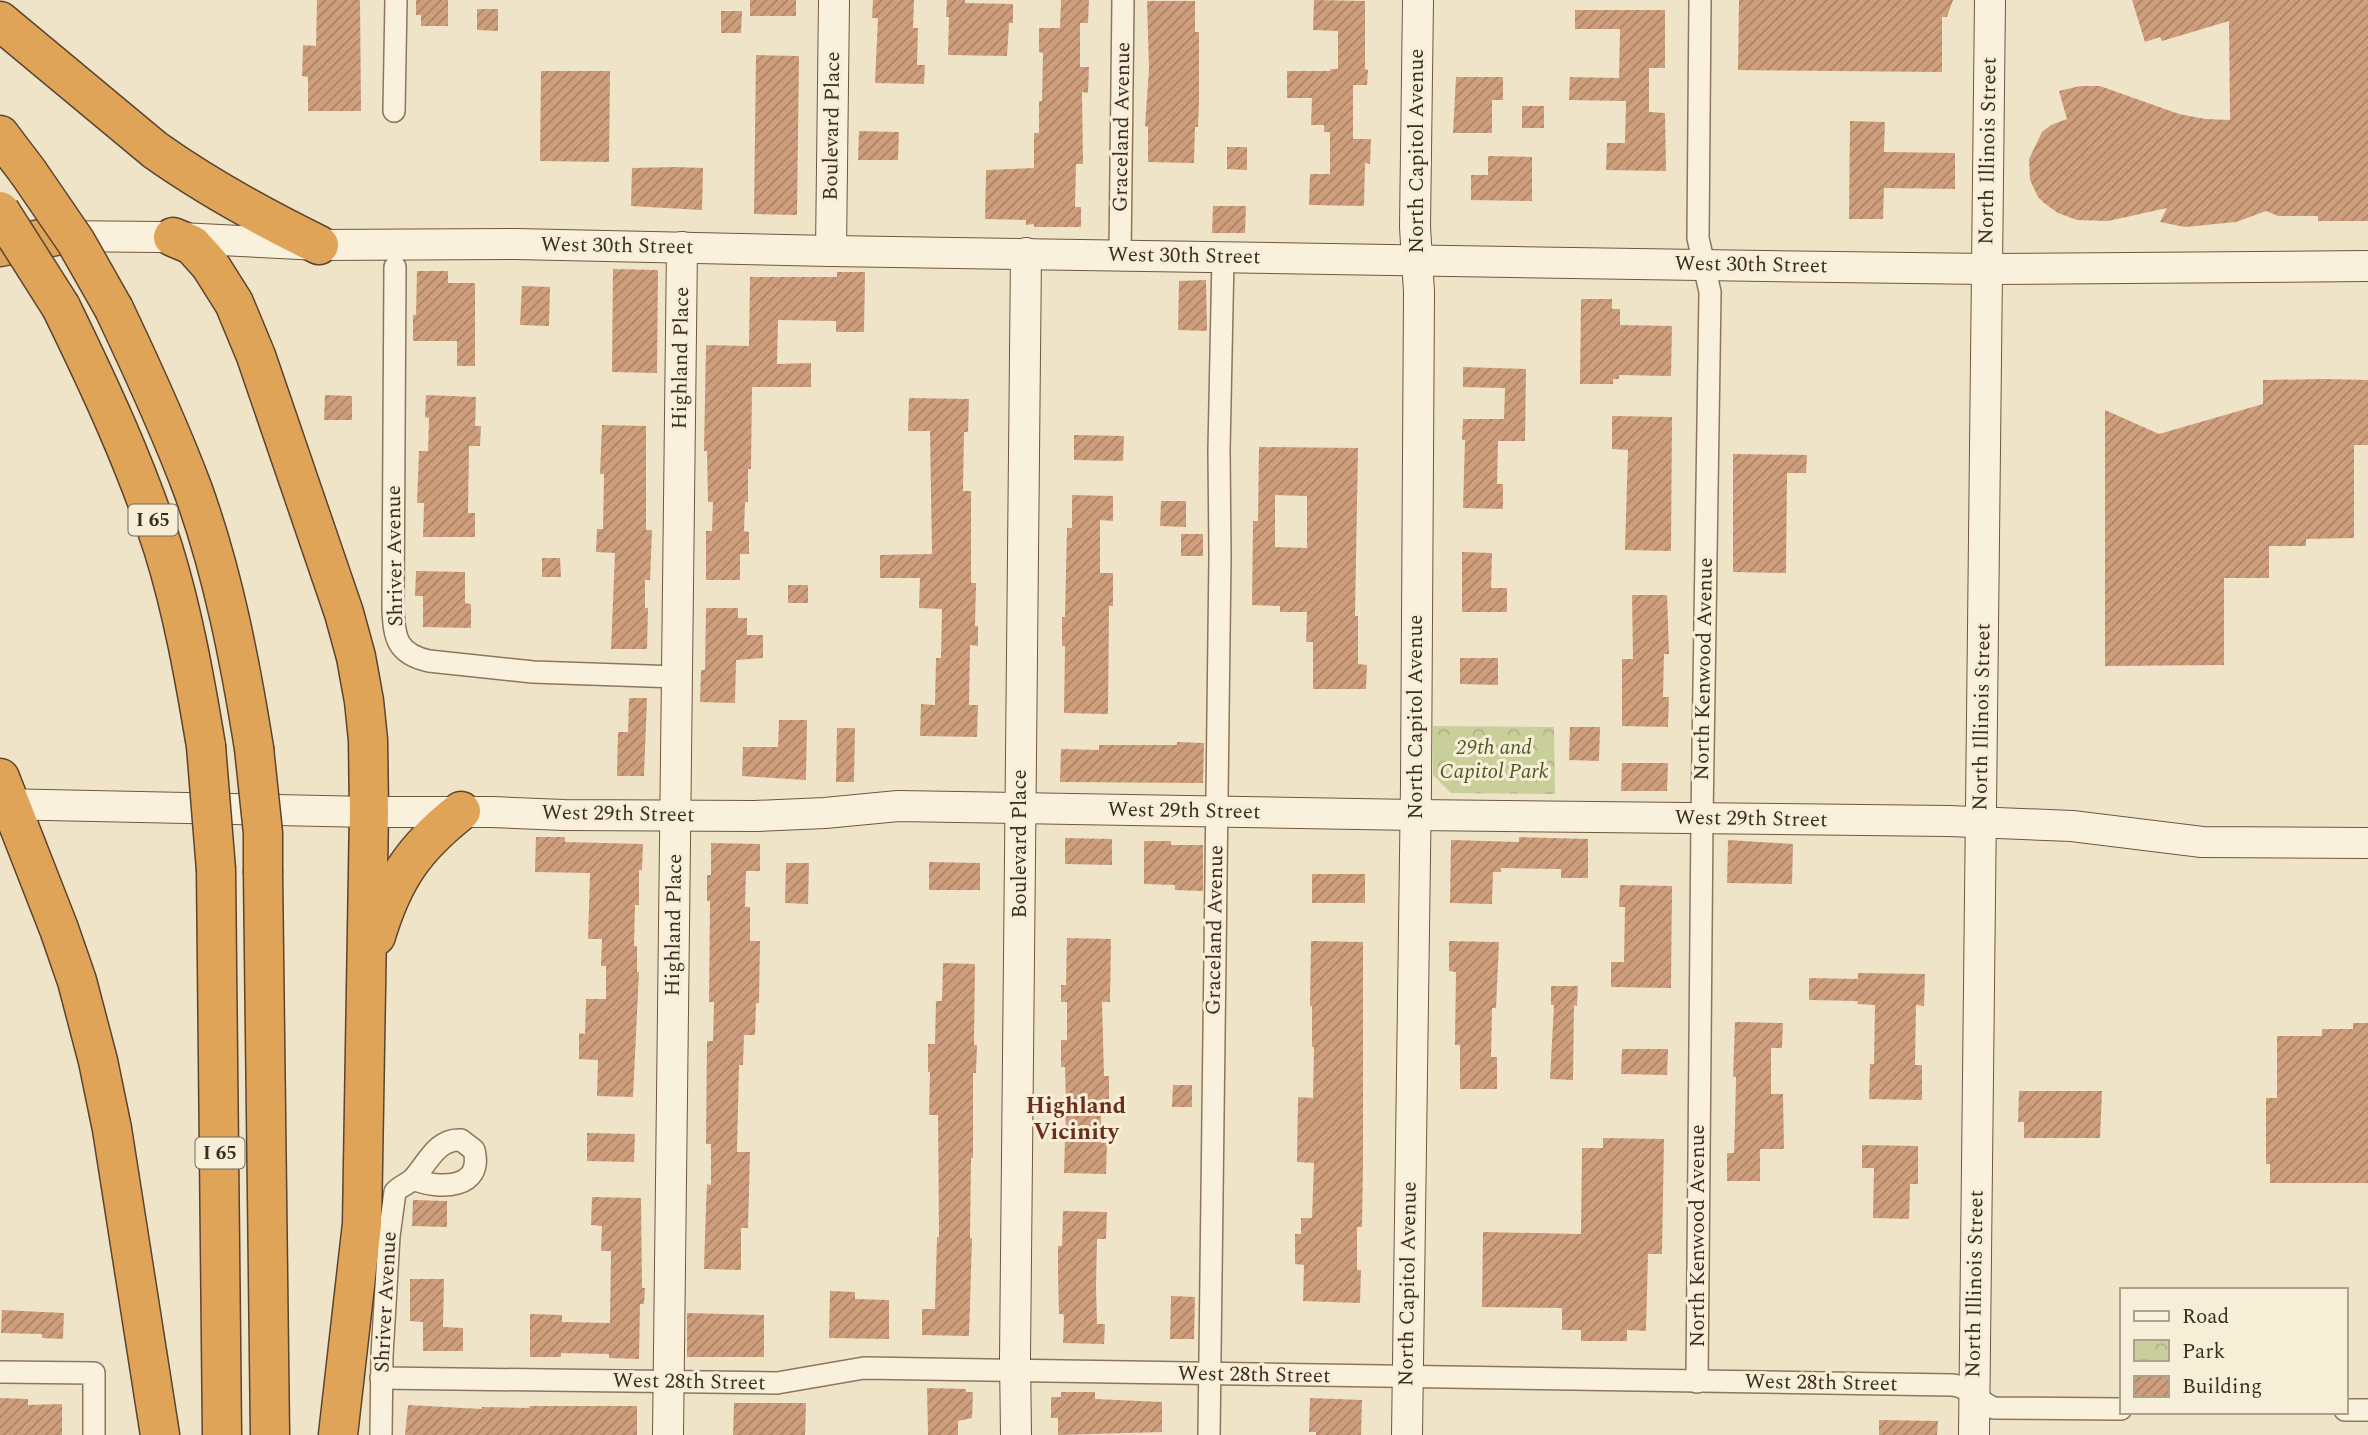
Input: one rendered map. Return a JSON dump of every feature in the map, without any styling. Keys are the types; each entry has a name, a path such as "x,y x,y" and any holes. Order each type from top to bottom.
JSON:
{"highway":[{"path":"0,21 172,162 256,214 319,245"},
{"name":"I 65","path":"0,135 76,242 114,309 168,426 193,491 234,632 254,748 263,833 270,1435"},
{"name":"I 65","path":"0,211 61,307 109,406 163,549 182,618 206,746 216,870 222,1435"},
{"path":"0,247 57,236"},
{"path":"173,237 197,249 210,265 233,303 256,356 352,639 364,701 368,740 369,812 362,1224 338,1435"},
{"path":"4,796 60,929 98,1061 112,1129 160,1435"},
{"path":"366,968 386,902 401,874 436,831 461,811"}],"main road":[{"name":"Boulevard Place","path":"831,251 834,0"},
{"name":"North Capitol Avenue","path":"1407,1435 1415,816 1419,292 1415,224 1418,0"},
{"name":"North Illinois Street","path":"1974,1435 1990,0"},
{"name":"West 30th Street","path":"0,235 173,237 319,245 515,244 1417,261 1987,268 2368,266"},
{"name":"Highland Place","path":"668,1435 682,247"},
{"name":"Boulevard Place","path":"1016,1435 1026,253"},
{"name":"West 29th Street","path":"4,796 369,812 461,811 564,815 791,815 898,806 1415,816 1980,822 2072,826 2202,842 2368,844"}],"street":[{"path":"394,111 396,0"},
{"name":"Graceland Avenue","path":"1120,255 1123,0"},
{"name":"North Kenwood Avenue","path":"1697,1382 1710,292 1698,238 1700,0"},
{"name":"Graceland Avenue","path":"1209,1435 1223,257"},
{"name":"Shriver Avenue","path":"395,267 393,608 394,630 402,648 416,658 429,662 533,672 677,677"},
{"name":"Shriver Avenue","path":"381,1435 389,1236 394,1195 398,1188 413,1179"},
{"name":"West 28th Street","path":"382,1378 777,1383 864,1368 1952,1385 1965,1388 1994,1408 2120,1409"},
{"path":"0,1372 94,1373 94,1435"},
{"path":"2347,1410 2368,1410"}],"green space":[{"name":"29th and Capitol Park","path":"1433,726 1554,727 1555,794 1451,793 1433,775"}],"building":[{"path":"317,0 360,0 361,111 308,111 308,77 302,76 303,45 316,46"},
{"path":"416,0 448,0 448,26 421,26 421,15 416,15"},
{"path":"750,0 796,0 796,16 750,16"},
{"path":"873,0 914,0 913,28 918,28 917,65 925,65 924,84 875,83 878,18 872,18"},
{"path":"947,0 1013,4 1013,23 1009,23 1007,56 948,55"},
{"path":"1061,0 1089,0 1088,23 1080,23 1080,67 1089,67 1088,93 1082,92 1083,164 1076,164 1075,207 1081,207 1081,227 1034,227 1034,224 1026,225 1026,220 985,219 986,170 1034,168 1034,133 1039,133 1039,101 1042,101 1043,53 1039,52 1039,28 1060,28"},
{"path":"1314,0 1365,1 1367,85 1353,85 1353,139 1371,139 1370,164 1365,163 1364,206 1309,205 1310,174 1330,174 1330,132 1324,132 1324,125 1311,125 1312,98 1287,98 1287,71 1338,69 1338,31 1313,30"},
{"path":"1739,0 1953,0 1947,17 1942,17 1942,72 1738,70"},
{"path":"2132,0 2368,0 2368,221 2318,221 2318,216 2278,216 2266,211 2236,222 2185,227 2160,222 2167,208 2108,221 2077,220 2058,213 2044,203 2030,180 2029,159 2042,132 2067,119 2059,91 2080,86 2100,86 2179,114 2230,120 2229,21 2162,41 2160,37 2145,42"},
{"path":"1147,1 1195,1 1195,32 1199,32 1199,101 1194,163 1148,162 1148,127 1145,126 1149,69"},
{"path":"477,9 498,9 498,31 477,30"},
{"path":"1575,10 1665,10 1665,68 1649,68 1649,112 1665,113 1666,171 1606,170 1607,143 1625,143 1626,101 1569,100 1570,77 1619,78 1620,29 1575,29"},
{"path":"721,11 742,11 741,33 721,33"},
{"path":"756,55 799,56 797,215 754,214"},
{"path":"541,71 610,71 609,162 540,161"},
{"path":"1456,77 1503,77 1503,100 1492,100 1492,133 1453,133"},
{"path":"1522,106 1544,106 1544,128 1522,128"},
{"path":"1850,121 1885,122 1884,152 1955,153 1955,189 1884,188 1883,219 1849,219"},
{"path":"859,131 899,132 898,160 858,160"},
{"path":"1227,147 1247,147 1247,170 1227,169"},
{"path":"1488,156 1532,157 1532,201 1471,200 1471,175 1488,175"},
{"path":"632,168 703,168 702,210 631,206"},
{"path":"1213,206 1246,206 1245,233 1212,233"},
{"path":"613,269 658,270 657,373 612,372"},
{"path":"417,271 448,271 448,283 475,283 475,366 457,366 457,341 413,341"},
{"path":"837,272 865,272 864,332 836,332 836,321 778,320 777,364 811,363 811,387 752,387 751,469 748,469 748,502 745,502 744,531 749,532 749,554 740,554 740,580 706,580 706,531 712,531 713,502 708,502 707,451 704,451 706,345 749,346 750,277 837,277"},
{"path":"1206,280 1207,331 1178,330 1179,281"},
{"path":"522,286 550,287 549,326 520,325"},
{"path":"1581,299 1612,299 1612,309 1620,309 1620,325 1672,326 1671,376 1619,375 1619,379 1613,379 1613,384 1580,384"},
{"path":"1463,367 1526,369 1525,441 1498,441 1497,484 1503,484 1503,509 1463,508 1463,419 1504,419 1505,388 1463,387"},
{"path":"2263,380 2368,380 2368,445 2354,445 2354,538 2306,539 2306,546 2269,546 2269,578 2224,578 2224,665 2105,666 2105,410 2159,434 2263,404"},
{"path":"325,395 352,396 352,420 324,420"},
{"path":"426,395 476,397 475,426 481,426 480,446 469,446 468,513 475,513 475,537 423,537 424,503 417,503 419,451 428,451 429,418 425,417"},
{"path":"909,398 969,399 968,432 964,432 963,491 971,491 971,583 976,583 975,626 978,626 978,646 970,645 969,705 978,705 977,737 920,736 921,704 935,705 936,658 941,658 942,609 919,608 920,578 880,578 880,555 932,554 930,431 908,431"},
{"path":"1612,416 1672,417 1671,551 1625,550 1628,450 1612,449"},
{"path":"602,425 646,426 646,530 652,530 650,580 645,580 645,608 648,608 647,649 611,649 615,553 596,552 597,529 603,529 604,474 600,474"},
{"path":"1074,435 1124,436 1123,461 1074,460"},
{"path":"1259,447 1358,448 1355,616 1358,616 1358,664 1367,665 1366,689 1313,689 1313,642 1306,642 1307,612 1280,612 1280,606 1252,605 1253,521 1258,521","holes":["1275,495 1307,496 1307,548 1275,547"]},
{"path":"1733,454 1807,455 1806,473 1787,473 1786,573 1733,572"},
{"path":"1072,495 1113,496 1113,521 1100,520 1100,573 1113,573 1113,606 1109,606 1108,714 1064,713 1065,646 1062,646 1062,617 1065,617 1067,528 1072,528"},
{"path":"1161,501 1186,501 1186,527 1160,526"},
{"path":"1181,534 1203,534 1203,556 1181,556"},
{"path":"1462,552 1492,553 1491,588 1507,588 1507,612 1462,612"},
{"path":"542,558 560,558 561,577 542,577"},
{"path":"416,571 465,572 465,603 471,604 471,628 423,627 423,596 415,596"},
{"path":"788,585 808,585 808,603 788,603"},
{"path":"1632,595 1667,595 1669,654 1664,654 1663,697 1669,697 1668,727 1622,726 1622,659 1633,659"},
{"path":"706,608 738,608 738,618 747,618 747,635 763,635 763,658 736,660 735,703 700,702 701,670 705,670"},
{"path":"1460,658 1498,658 1498,685 1460,684"},
{"path":"629,698 647,698 644,776 617,776 618,732 628,732"},
{"path":"779,720 807,720 806,780 742,776 743,747 778,747"},
{"path":"1570,727 1600,727 1599,761 1569,760"},
{"path":"837,728 855,728 854,782 836,782"},
{"path":"1177,742 1204,743 1203,783 1060,782 1061,749 1099,750 1099,745 1177,745"},
{"path":"1622,763 1668,763 1667,791 1621,791"},
{"path":"536,837 565,837 565,842 643,844 642,870 639,870 639,905 635,905 634,946 637,946 639,972 633,1097 597,1096 598,1060 579,1059 579,1033 585,1034 586,999 606,999 606,966 601,966 602,939 588,939 590,873 535,872"},
{"path":"1519,837 1588,839 1588,878 1561,878 1561,869 1501,868 1501,872 1493,872 1492,904 1450,903 1451,840 1519,842"},
{"path":"1065,838 1112,839 1112,865 1065,864"},
{"path":"1728,840 1793,844 1792,884 1727,883"},
{"path":"1144,841 1171,841 1171,845 1203,845 1203,891 1175,890 1175,885 1144,884"},
{"path":"711,843 760,844 760,871 746,871 745,907 750,907 750,941 760,941 759,1003 756,1003 755,1035 744,1035 743,1065 739,1065 737,1152 750,1152 748,1228 741,1228 741,1270 704,1269 707,1184 711,1185 711,1144 706,1144 707,1041 713,1041 714,1002 709,1002 710,901 707,901 707,875 711,875"},
{"path":"929,862 980,863 980,890 929,890"},
{"path":"786,863 809,863 808,904 785,903"},
{"path":"1312,874 1365,874 1365,903 1312,903"},
{"path":"1620,885 1672,886 1671,988 1611,987 1611,962 1624,962 1625,907 1619,907"},
{"path":"1067,938 1111,939 1110,1002 1102,1002 1104,1076 1109,1076 1109,1104 1101,1104 1101,1143 1107,1143 1106,1174 1064,1173 1066,1103 1065,1067 1061,1067 1061,1040 1067,1040 1067,1002 1061,1002 1061,985 1066,985"},
{"path":"1311,941 1363,942 1362,1227 1357,1227 1357,1270 1361,1270 1360,1303 1303,1301 1304,1265 1295,1264 1295,1234 1301,1234 1301,1218 1312,1218 1314,1163 1297,1162 1298,1097 1313,1098"},
{"path":"1449,941 1499,942 1496,1008 1492,1008 1491,1057 1497,1057 1497,1089 1460,1089 1460,1045 1455,1045 1456,972 1449,971"},
{"path":"943,963 975,964 974,1045 977,1045 976,1073 973,1073 969,1336 922,1335 922,1309 935,1309 939,1237 938,1115 929,1115 928,1044 935,1044 936,1001 942,1001"},
{"path":"1858,973 1925,974 1924,1006 1916,1005 1915,1065 1922,1065 1922,1100 1869,1099 1870,1064 1874,1064 1875,1005 1857,1004 1858,1001 1809,1000 1809,978 1858,979"},
{"path":"1551,986 1578,986 1577,1006 1574,1005 1573,1080 1550,1079 1554,1005 1551,1005"},
{"path":"1735,1022 1783,1023 1782,1048 1771,1048 1771,1094 1783,1094 1784,1149 1760,1149 1760,1181 1727,1181 1727,1153 1734,1153"},
{"path":"2353,1023 2368,1023 2368,1183 2270,1183 2270,1164 2266,1164 2266,1098 2277,1098 2277,1036 2322,1036 2322,1029 2353,1029"},
{"path":"1622,1049 1668,1049 1667,1075 1621,1074"},
{"path":"1173,1085 1192,1085 1192,1107 1172,1107"},
{"path":"2019,1091 2102,1091 2100,1138 2024,1138 2024,1122 2018,1122"},
{"path":"587,1133 635,1134 634,1162 587,1161"},
{"path":"1603,1138 1664,1139 1662,1254 1648,1254 1646,1331 1627,1330 1627,1341 1581,1341 1581,1330 1562,1330 1562,1308 1482,1307 1483,1232 1581,1234 1582,1148 1603,1148"},
{"path":"1862,1145 1918,1146 1918,1184 1910,1184 1909,1219 1873,1218 1874,1168 1862,1168"},
{"path":"592,1197 641,1198 642,1288 645,1288 644,1304 640,1304 639,1359 609,1358 609,1354 561,1353 561,1357 530,1357 530,1314 562,1315 562,1322 610,1323 611,1251 601,1251 602,1226 591,1225"},
{"path":"413,1200 447,1201 447,1227 412,1226"},
{"path":"1063,1211 1107,1212 1106,1239 1097,1239 1097,1324 1105,1324 1104,1344 1063,1343 1064,1317 1059,1314 1058,1246 1062,1246"},
{"path":"410,1279 444,1279 443,1327 463,1328 463,1351 423,1351 423,1322 410,1321"},
{"path":"830,1291 855,1292 855,1299 889,1300 889,1339 829,1338"},
{"path":"1171,1296 1195,1297 1194,1339 1170,1339"},
{"path":"2,1310 64,1313 63,1339 42,1338 42,1334 1,1333"},
{"path":"687,1313 764,1315 764,1357 687,1357"},
{"path":"927,1388 966,1389 966,1392 973,1392 972,1418 958,1421 958,1435 928,1435"},
{"path":"1061,1392 1095,1392 1095,1399 1162,1402 1162,1432 1058,1435 1058,1418 1051,1418 1051,1397 1061,1397"},
{"path":"0,1398 28,1399 28,1405 62,1404 62,1435 0,1435"},
{"path":"1310,1398 1362,1400 1361,1435 1316,1435 1316,1432 1309,1432"},
{"path":"734,1403 806,1403 805,1435 733,1435"},
{"path":"408,1405 482,1409 637,1406 637,1435 405,1435"},
{"path":"1879,1420 1938,1421 1937,1435 1879,1435"}],"district":[{"name":"Highland Vicinity","path":"1076,1119"}]}
